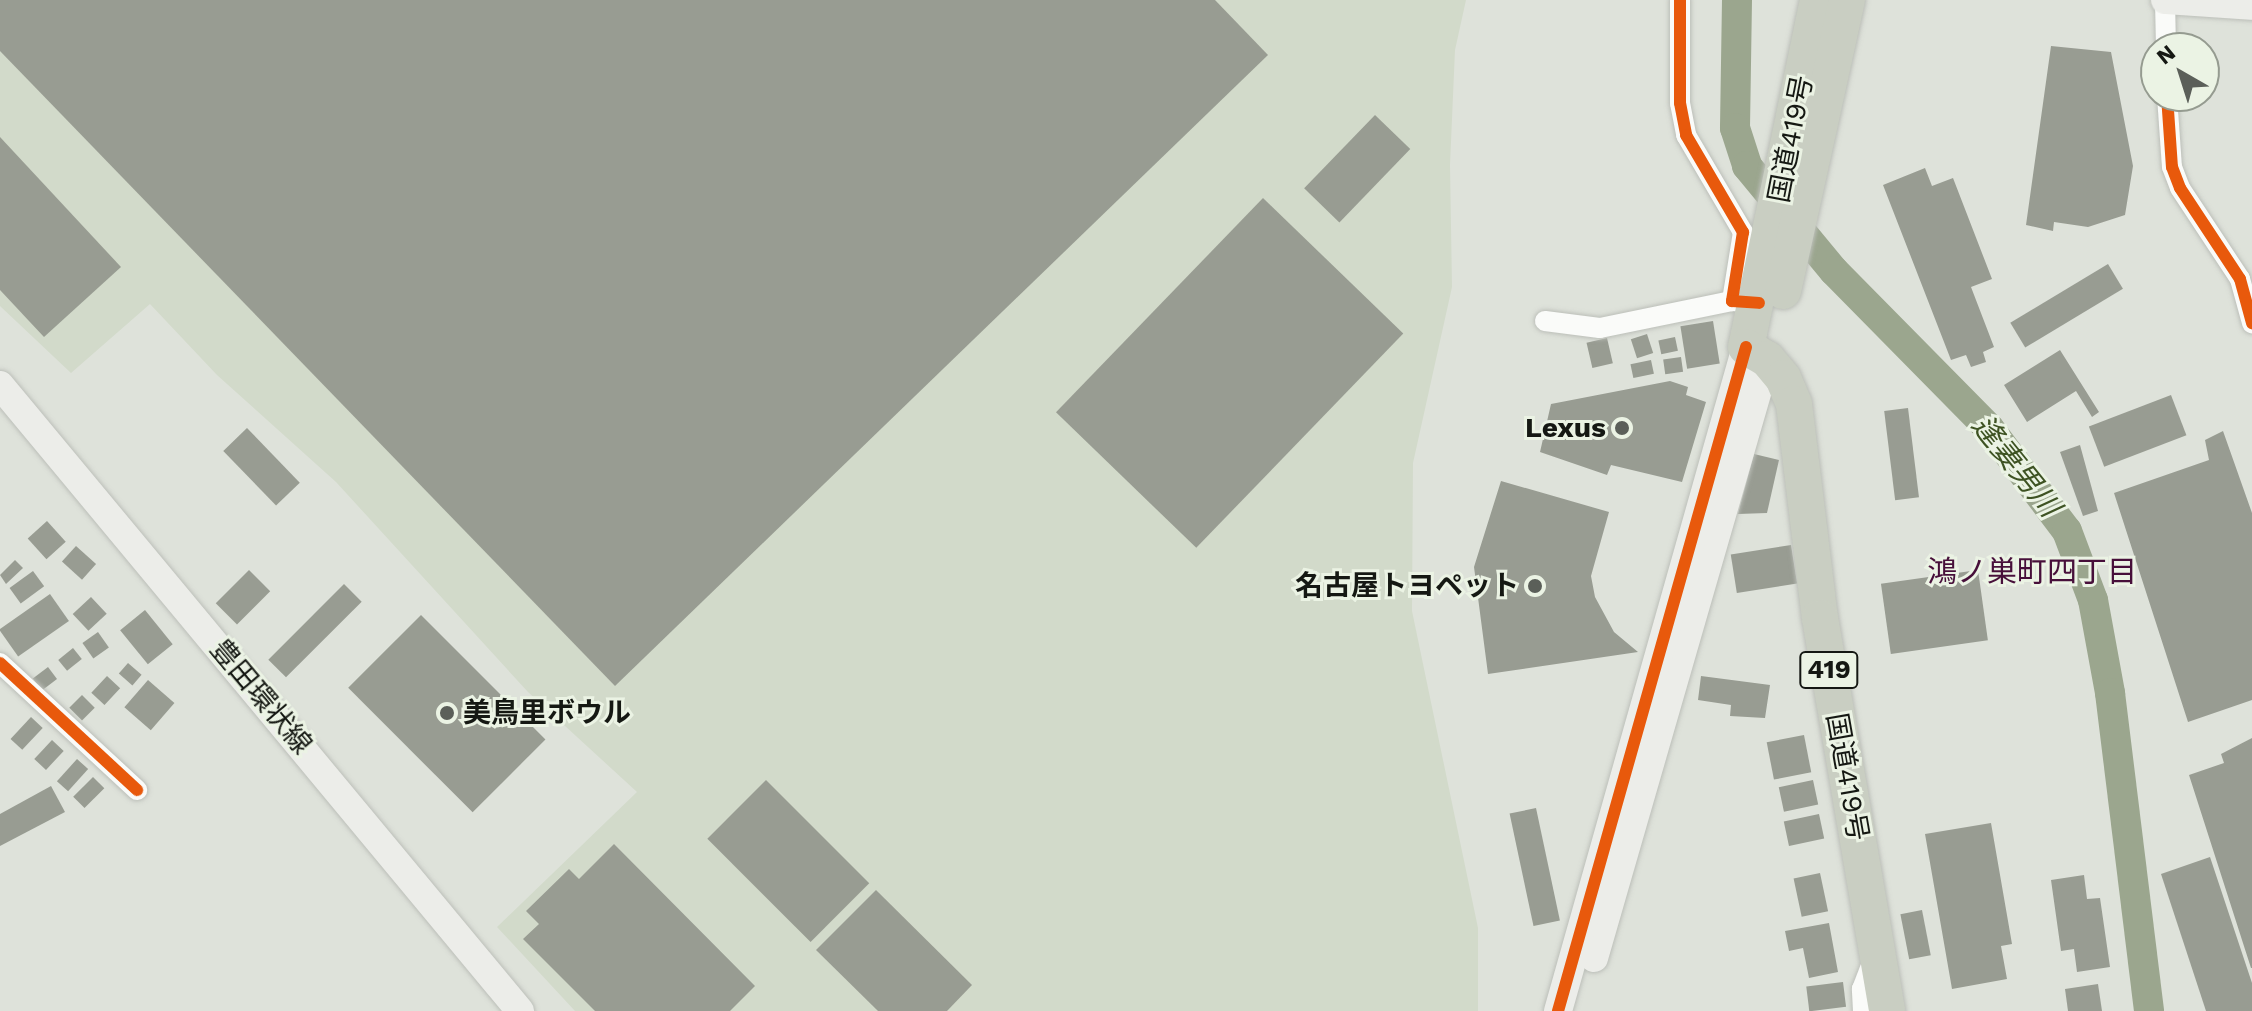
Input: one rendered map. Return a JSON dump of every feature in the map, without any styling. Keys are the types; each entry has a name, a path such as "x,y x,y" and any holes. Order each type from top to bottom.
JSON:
{"highway":[{"name":"国道419号","path":"1796,183 1818,0"},
{"name":"国道419号","path":"1757,353 1796,183 1847,0"},
{"name":"国道419号","path":"1782,246 1745,302 1757,353 1783,378 1794,404 1820,618 1887,1011"}],"street":[{"path":"1545,321 1600,328 1745,302 1743,232 1686,135 1680,103 1680,0"},
{"path":"2166,32 2165,0 2252,6"},
{"path":"2168,112 2172,167 2180,188 2240,279 2252,323"},
{"path":"1558,1011 1757,353"},
{"path":"1578,1011 1757,353"},
{"name":"豊田環状線","path":"0,385 520,1011"},
{"path":"0,663 137,790"},
{"path":"1863,1011 1862,989 1877,950"}],"shaded area":[{"path":"0,0 1466,0 1455,50 1450,165 1452,287 1413,463 1412,611 1478,928 1478,1011 575,1011 497,927 637,792 528,692 336,482 217,375 150,304 71,373 0,306"}],"building":[{"path":"0,0 1215,0 1268,55 615,686 0,51"},
{"path":"2051,46 2111,52 2133,166 2125,215 2088,227 2054,222 2053,231 2026,225"},
{"path":"1375,115 1410,149 1339,222 1304,188"},
{"path":"0,137 121,267 44,337 0,290"},
{"path":"1925,168 1932,186 1953,178 1992,279 1971,287 1994,347 1983,352 1986,362 1971,367 1966,355 1951,360 1883,185"},
{"path":"1263,198 1403,333 1196,548 1056,412"},
{"path":"2108,264 2123,289 2025,348 2010,323"},
{"path":"1713,321 1720,363 1687,369 1680,326"},
{"path":"1647,334 1653,353 1637,358 1631,339"},
{"path":"1675,337 1678,351 1661,354 1658,341"},
{"path":"1607,338 1613,363 1592,368 1587,343"},
{"path":"2060,350 2099,412 2092,417 2076,391 2027,422 2004,385"},
{"path":"1681,357 1683,372 1665,374 1663,360"},
{"path":"1651,360 1654,374 1633,378 1630,364"},
{"name":"Lexus","path":"1670,381 1688,387 1686,395 1706,402 1682,482 1611,465 1607,475 1540,452 1551,404"},
{"path":"2171,395 2186,435 2104,467 2089,427"},
{"path":"1908,408 1919,497 1895,500 1884,411"},
{"path":"247,428 300,483 276,506 223,451"},
{"path":"2223,431 2252,513 2252,700 2188,722 2114,493 2209,460 2205,440"},
{"path":"2080,445 2098,511 2083,516 2060,452"},
{"path":"1754,454 1779,460 1767,513 1738,514"},
{"name":"名古屋トヨペット","path":"1501,481 1609,512 1591,576 1595,597 1614,632 1638,652 1488,674 1474,567"},
{"path":"47,521 66,542 46,559 28,538"},
{"path":"1791,545 1797,584 1737,593 1731,555"},
{"path":"76,546 96,564 82,580 62,562"},
{"path":"15,560 23,568 6,584 0,575"},
{"path":"249,570 270,591 237,624 216,603"},
{"path":"1978,570 1988,640 1891,654 1881,584"},
{"path":"33,571 44,586 21,603 10,588"},
{"path":"344,584 362,602 286,677 268,660"},
{"path":"50,594 69,621 18,657 0,629"},
{"path":"91,597 107,614 88,631 73,614"},
{"path":"145,610 173,644 148,664 120,630"},
{"name":"美鳥里ボウル","path":"421,615 545,739 473,812 348,688"},
{"path":"98,632 109,648 93,658 82,643"},
{"path":"73,648 82,659 67,671 58,660"},
{"path":"128,663 142,675 132,685 119,674"},
{"path":"48,667 57,679 42,690 33,678"},
{"path":"107,676 120,688 104,705 91,693"},
{"path":"1701,676 1770,685 1765,718 1730,716 1731,705 1698,700"},
{"path":"148,680 174,703 151,730 124,707"},
{"path":"82,695 95,708 82,720 69,708"},
{"path":"31,717 43,728 22,750 11,739"},
{"path":"1804,735 1811,772 1774,780 1767,742"},
{"path":"2252,738 2251,968 2189,775 2224,763 2221,754"},
{"path":"52,740 64,751 46,770 34,759"},
{"path":"77,759 88,769 68,791 57,781"},
{"path":"93,777 104,788 85,808 73,797"},
{"path":"766,780 869,883 811,942 707,839"},
{"path":"1813,780 1818,804 1784,812 1779,787"},
{"path":"51,786 65,812 0,846 0,814"},
{"path":"1536,808 1560,920 1533,926 1510,814"},
{"path":"1819,814 1824,838 1789,846 1784,821"},
{"path":"1991,823 2012,944 2001,946 2007,979 1952,989 1925,834"},
{"path":"614,844 755,986 730,1011 595,1011 523,939 539,924 526,911 569,869 579,879"},
{"path":"2210,857 2252,983 2252,1011 2206,1011 2161,874"},
{"path":"1820,873 1828,911 1802,917 1794,879"},
{"path":"2084,875 2087,899 2100,898 2110,967 2077,972 2074,949 2061,951 2051,880"},
{"path":"876,890 972,985 947,1011 878,1011 816,950"},
{"path":"1922,910 1931,955 1909,959 1900,914"},
{"path":"1829,923 1838,972 1809,978 1803,948 1789,951 1785,931"},
{"path":"1843,982 1846,1007 1809,1011 1806,987"},
{"path":"2098,984 2102,1011 2068,1011 2065,989"}],"waterway":[{"name":"逢妻男川","path":"1737,0 1735,128 1747,166 1834,271 1989,428 2067,531 2093,600 2110,693 2149,1011"}],"cycle path":[{"path":"1680,0 1680,103 1686,135 1743,232 1732,301 1759,303"},
{"path":"2168,112 2172,167 2180,188 2240,279 2252,323"},
{"path":"1558,1011 1746,347"},
{"path":"0,663 137,790"}],"place":[{"name":"Lexus","path":"1622,428"},
{"name":"名古屋トヨペット","path":"1535,586"},
{"name":"美鳥里ボウル","path":"447,713"}],"district":[{"name":"鴻ノ巣町四丁目","path":"2032,572"}]}
